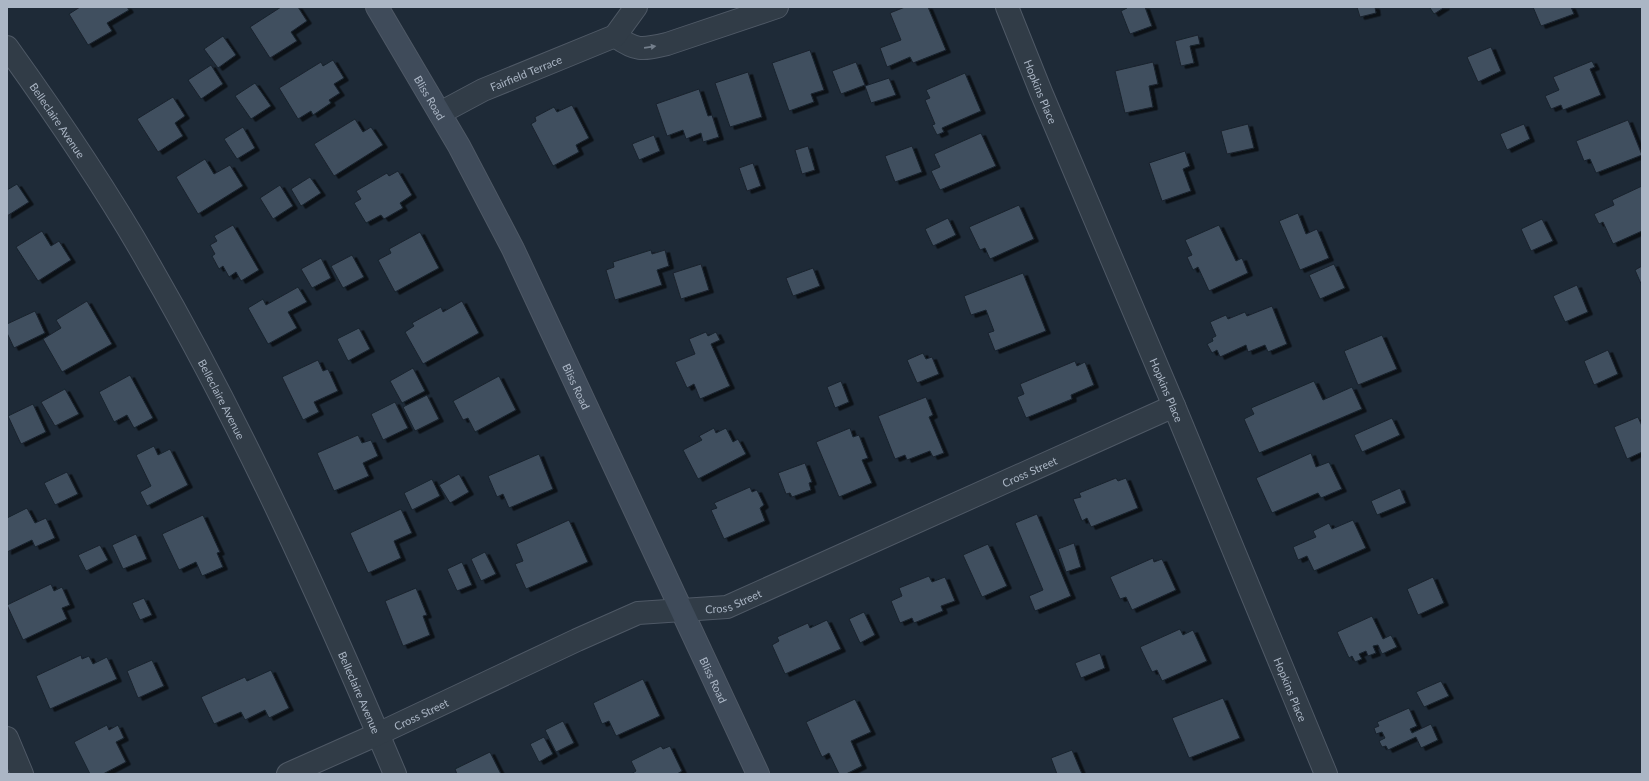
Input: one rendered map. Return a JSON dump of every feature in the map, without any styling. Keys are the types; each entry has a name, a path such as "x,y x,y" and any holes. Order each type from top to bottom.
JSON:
{"main road":[{"name":"Bliss Road","path":"377,7 440,113 513,249 758,774"}],"street":[{"path":"636,7 615,36 636,48 652,48 667,44 777,7"},
{"name":"Hopkins Place","path":"1007,7 1041,92 1174,406 1326,774"},
{"name":"Fairfield Terrace","path":"440,113 483,90 615,36"},
{"name":"Belleclaire Avenue","path":"7,47 95,175 170,301 239,432 279,516 347,662 395,774"},
{"name":"Cross Street","path":"288,774 378,734 577,640 638,613 727,607 1174,406"},
{"path":"7,738 22,774"}],"building":[{"path":"80,7 127,7 129,10 107,23 112,31 88,45 69,14"},
{"path":"281,7 298,7 307,21 291,32 297,41 270,58 250,27"},
{"path":"905,7 928,7 946,50 913,63 910,57 887,67 880,48 901,40 890,13"},
{"path":"1127,7 1145,7 1152,26 1130,34 1121,11"},
{"path":"1357,7 1375,7 1376,13 1360,17"},
{"path":"1445,7 1434,14 1430,8"},
{"path":"1533,7 1571,7 1574,14 1541,26"},
{"path":"1198,35 1200,44 1190,46 1194,63 1181,66 1175,41"},
{"path":"223,36 236,55 218,68 204,49"},
{"path":"1491,47 1501,71 1478,82 1467,57"},
{"path":"810,50 824,90 811,94 814,102 789,111 772,63"},
{"path":"333,60 344,78 334,84 340,93 329,100 331,103 313,115 311,111 298,119 279,88 321,62 323,66"},
{"path":"1592,61 1595,67 1590,69 1601,95 1563,110 1561,105 1551,109 1545,96 1559,90 1553,77"},
{"path":"856,62 865,85 841,94 832,71"},
{"path":"1153,62 1158,84 1149,86 1153,107 1125,113 1115,71"},
{"path":"211,65 223,84 201,99 188,80"},
{"path":"748,72 762,117 730,127 715,83"},
{"path":"965,73 981,111 942,128 944,132 937,135 932,125 935,124 925,100 930,98 926,90"},
{"path":"889,78 896,95 871,103 865,86"},
{"path":"255,83 271,106 251,119 235,96"},
{"path":"699,89 708,116 712,115 719,137 703,142 701,133 686,139 683,130 667,136 656,104"},
{"path":"173,97 185,116 175,123 183,136 158,152 137,119"},
{"path":"572,105 589,138 576,145 579,152 553,166 531,124 536,121 535,117 554,107 557,112"},
{"path":"355,119 363,132 371,127 383,145 334,176 314,144"},
{"path":"1628,120 1642,155 1596,173 1590,159 1584,161 1576,141"},
{"path":"1248,124 1254,148 1227,154 1221,131"},
{"path":"1524,124 1530,139 1507,150 1500,134"},
{"path":"243,127 255,148 237,159 224,139"},
{"path":"981,133 996,166 940,190 931,171 940,167 934,154"},
{"path":"654,135 660,151 639,160 632,144"},
{"path":"808,146 815,170 802,174 795,150"},
{"path":"912,146 922,172 895,182 885,156"},
{"path":"1185,151 1190,166 1183,169 1191,191 1162,201 1149,163"},
{"path":"205,159 214,174 230,165 243,186 198,214 176,177"},
{"path":"753,163 761,186 747,191 739,168"},
{"path":"398,171 412,195 400,203 403,208 384,219 381,215 366,223 354,203 361,199 356,191 387,173 389,176"},
{"path":"310,177 321,193 301,206 291,189"},
{"path":"17,184 29,202 7,216 7,190"},
{"path":"280,185 293,206 273,219 260,198"},
{"path":"1642,186 1642,231 1613,244 1603,222 1599,224 1594,214 1614,205 1612,200"},
{"path":"1019,205 1034,239 990,259 985,248 980,250 969,227"},
{"path":"1298,213 1306,234 1317,229 1329,258 1300,270 1279,221"},
{"path":"948,218 956,235 933,246 925,229"},
{"path":"1542,219 1553,241 1531,251 1521,229"},
{"path":"233,225 259,270 241,281 236,272 229,277 223,266 219,269 212,256 215,254 210,245 217,241 214,236"},
{"path":"1219,225 1236,261 1242,258 1248,273 1209,291 1198,267 1193,270 1187,257 1192,255 1185,240"},
{"path":"42,231 51,246 59,241 71,260 38,281 16,247"},
{"path":"420,232 439,268 395,292 378,260 391,253 389,249"},
{"path":"651,250 652,254 665,250 669,266 657,270 662,285 615,300 606,270 614,267 613,262"},
{"path":"352,255 364,277 343,288 331,266"},
{"path":"321,258 331,278 312,288 301,269"},
{"path":"701,264 709,290 681,299 673,273"},
{"path":"1334,264 1345,288 1320,299 1309,275"},
{"path":"1642,266 1642,286 1635,270"},
{"path":"813,268 820,286 793,296 786,278"},
{"path":"1023,273 1046,331 995,351 988,333 994,331 986,310 971,315 964,296"},
{"path":"1577,285 1588,312 1565,322 1553,296"},
{"path":"298,287 307,302 288,312 297,328 268,344 248,308 263,299 266,305"},
{"path":"87,301 112,344 62,372 43,339 61,328 56,320"},
{"path":"462,301 479,333 423,364 405,332 414,326 412,323 441,307 443,312"},
{"path":"1272,306 1287,344 1268,352 1265,345 1248,352 1246,345 1220,357 1217,350 1212,353 1207,344 1213,341 1212,338 1216,336 1210,322 1226,315 1228,319 1245,312 1247,316"},
{"path":"35,311 45,333 14,348 7,333 7,324"},
{"path":"359,328 370,349 348,361 337,339"},
{"path":"706,332 708,336 716,332 720,340 711,344 730,386 700,399 694,384 687,388 675,362 695,354 689,339"},
{"path":"1382,335 1397,369 1358,385 1344,351"},
{"path":"1608,350 1618,374 1594,385 1584,361"},
{"path":"923,353 926,359 932,357 939,374 917,383 907,360"},
{"path":"318,360 323,371 328,369 338,391 314,402 319,412 303,420 282,377"},
{"path":"1075,361 1077,366 1085,362 1094,385 1071,395 1072,399 1026,418 1017,397 1024,394 1020,384"},
{"path":"413,368 425,391 402,403 390,381"},
{"path":"130,375 153,418 134,428 127,415 114,422 99,392"},
{"path":"499,376 516,410 475,432 468,418 463,420 453,401"},
{"path":"841,381 849,402 835,408 827,387"},
{"path":"1314,381 1323,400 1352,387 1362,409 1259,453 1244,419 1254,414 1251,408"},
{"path":"65,389 79,414 55,426 41,402"},
{"path":"427,395 439,419 415,431 403,407"},
{"path":"926,397 933,415 929,417 944,453 933,457 930,451 907,460 905,455 895,459 878,416"},
{"path":"395,402 408,428 383,440 371,414"},
{"path":"33,404 46,432 21,444 8,416"},
{"path":"1638,417 1642,426 1642,452 1627,459 1614,427"},
{"path":"1392,418 1400,435 1362,452 1354,435"},
{"path":"714,428 716,433 726,428 733,442 738,439 746,454 698,479 683,450 702,440 699,436"},
{"path":"850,428 853,437 859,435 868,458 862,460 872,483 839,497 816,442"},
{"path":"358,435 362,443 371,440 378,456 363,463 369,476 334,491 317,453"},
{"path":"154,446 158,455 170,449 188,485 147,506 140,492 151,486 136,455"},
{"path":"1311,453 1316,467 1329,462 1342,489 1321,498 1318,493 1272,513 1256,478"},
{"path":"539,454 553,489 509,508 503,494 497,497 488,476"},
{"path":"805,463 812,482 809,483 811,490 792,497 790,493 786,494 778,473"},
{"path":"67,472 78,494 55,505 44,483"},
{"path":"459,474 469,492 450,503 439,485"},
{"path":"1116,478 1118,481 1126,478 1138,508 1091,527 1087,518 1082,521 1073,499 1081,497 1079,493"},
{"path":"432,479 440,496 412,510 404,493"},
{"path":"750,487 752,492 757,490 764,505 760,508 765,521 724,539 711,510 717,508 714,503"},
{"path":"1400,488 1406,503 1377,515 1371,501"},
{"path":"27,508 35,523 46,518 55,538 35,547 32,540 7,552 7,518"},
{"path":"401,509 412,533 394,541 401,558 368,573 350,533"},
{"path":"1037,514 1071,596 1035,611 1029,596 1043,590 1015,523"},
{"path":"203,515 220,552 217,553 223,567 202,576 196,562 179,570 162,534"},
{"path":"569,520 588,562 526,589 515,564 523,561 516,544"},
{"path":"1353,520 1366,548 1314,571 1307,556 1298,560 1293,547 1316,537 1313,531 1329,523 1332,529"},
{"path":"136,534 147,559 123,569 112,545"},
{"path":"1074,543 1081,567 1066,572 1058,549"},
{"path":"988,544 1007,586 982,597 963,555"},
{"path":"100,545 108,560 86,571 78,555"},
{"path":"485,552 496,574 481,581 471,559"},
{"path":"1153,558 1154,562 1162,559 1176,590 1132,610 1126,597 1120,599 1110,577"},
{"path":"462,562 472,585 457,591 447,569"},
{"path":"929,576 932,582 945,577 955,601 941,606 943,611 914,623 912,618 900,623 891,601 902,596 899,588"},
{"path":"1433,577 1444,603 1418,615 1407,589"},
{"path":"51,584 54,591 62,587 70,605 62,608 67,619 23,640 7,605"},
{"path":"416,588 427,615 423,616 430,635 403,646 385,601"},
{"path":"144,598 152,615 140,620 132,603"},
{"path":"864,612 875,635 860,643 849,619"},
{"path":"1372,616 1383,639 1391,635 1397,647 1382,654 1378,645 1373,646 1376,653 1368,656 1366,651 1359,654 1362,659 1355,662 1352,656 1349,658 1337,632"},
{"path":"827,620 841,649 785,674 772,645 779,641 777,637 808,623 810,628"},
{"path":"1180,629 1183,635 1193,630 1207,661 1162,681 1157,670 1152,672 1140,647"},
{"path":"1100,653 1105,668 1081,678 1075,663"},
{"path":"81,655 82,659 89,656 93,664 107,657 117,679 50,709 36,676"},
{"path":"152,660 164,686 138,698 127,671"},
{"path":"271,670 289,708 269,718 265,710 245,720 241,712 214,724 201,697 245,677 247,681"},
{"path":"643,679 660,716 616,736 609,721 602,724 593,703"},
{"path":"1441,681 1449,696 1424,707 1416,692"},
{"path":"1223,698 1240,738 1189,758 1172,718"},
{"path":"855,699 871,732 851,741 862,766 846,774 839,774 829,753 822,757 806,722"},
{"path":"1409,708 1417,726 1410,729 1412,733 1431,724 1438,740 1421,748 1416,737 1388,750 1386,746 1382,747 1379,741 1385,738 1382,732 1376,734 1374,728 1379,726 1377,722"},
{"path":"563,721 574,743 556,752 545,730"},
{"path":"107,725 109,730 118,725 124,738 116,742 126,762 103,774 90,774 74,742"},
{"path":"544,737 553,754 539,762 530,744"},
{"path":"661,746 663,749 670,746 682,771 677,774 631,774 636,771 631,761"},
{"path":"1072,750 1082,774 1057,774 1051,758"},
{"path":"490,752 501,774 457,774 455,769"}]}
